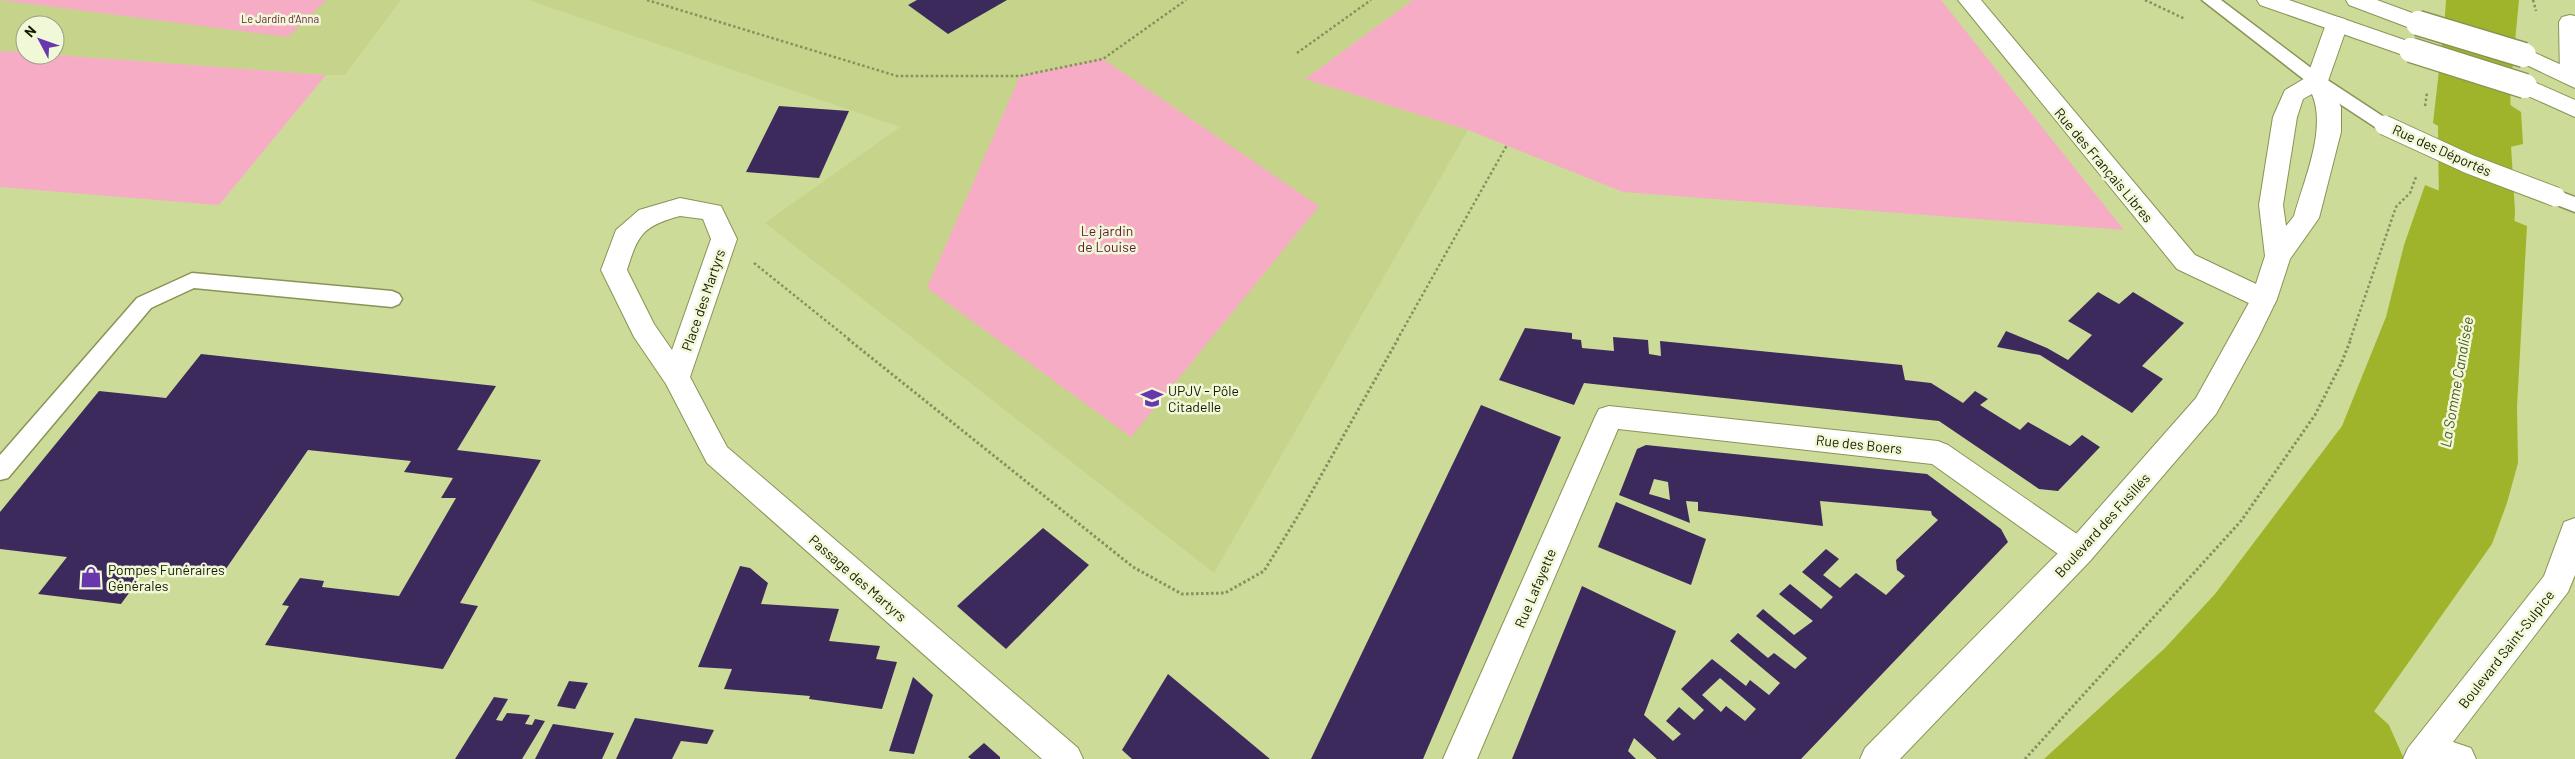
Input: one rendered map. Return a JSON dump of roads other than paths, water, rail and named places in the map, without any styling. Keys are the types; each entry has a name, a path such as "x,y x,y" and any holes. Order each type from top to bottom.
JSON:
{"street":[{"name":"Rue des Français Libres","path":"1969,0 2186,262 2264,298"},
{"path":"2268,0 2411,50 2525,86 2575,109"},
{"path":"2317,81 2345,0"},
{"path":"2357,0 2418,23 2524,55 2574,78 2573,22"},
{"name":"Boulevard des Fusillés","path":"1878,759 2079,552 2206,406 2245,338 2264,298 2278,256 2306,218 2329,132 2328,107 2317,81 2293,95 2285,118 2270,205 2278,256"},
{"name":"Place des Martyrs","path":"680,207 712,212 724,239 676,377 643,330 614,270 625,236 648,216 680,207"},
{"name":"Passage des Martyrs","path":"676,377 717,455 1066,759"},
{"name":"Rue des Boers","path":"1609,417 1938,453 2079,552"},
{"name":"Rue Lafayette","path":"1460,759 1609,417"},
{"name":"Boulevard Saint-Sulpice","path":"2423,756 2557,583 2575,531"},
{"path":"2423,756 2459,759"}],"lane":[{"name":"Rue des Déportés","path":"2210,0 2317,81 2384,125 2470,164 2575,205"},
{"path":"0,471 144,302 192,280 392,299"}],"water":[{"path":"2447,0 2519,0 2509,104 2521,112 2523,144 2502,149 2457,137 2433,123"},
{"path":"2425,185 2527,226 2517,407 2518,463 2507,503 2492,544 2363,727 2345,759 2044,759 2165,648 2215,594 2342,426 2386,317 2404,245"}],"waterway":[{"name":"La Somme Canalisée","path":"2468,322 2477,211 2474,129 2479,0"},
{"path":"2288,696 2353,759"}],"place":[{"name":"UPJV - Pôle Citadelle","path":"1152,398"},
{"name":"Pompes Funéraires Générales","path":"91,577"}],"park label":[{"name":"Le Jardin d'Anna","path":"280,18"},
{"name":"Le jardin de Louise","path":"1107,238"}]}
